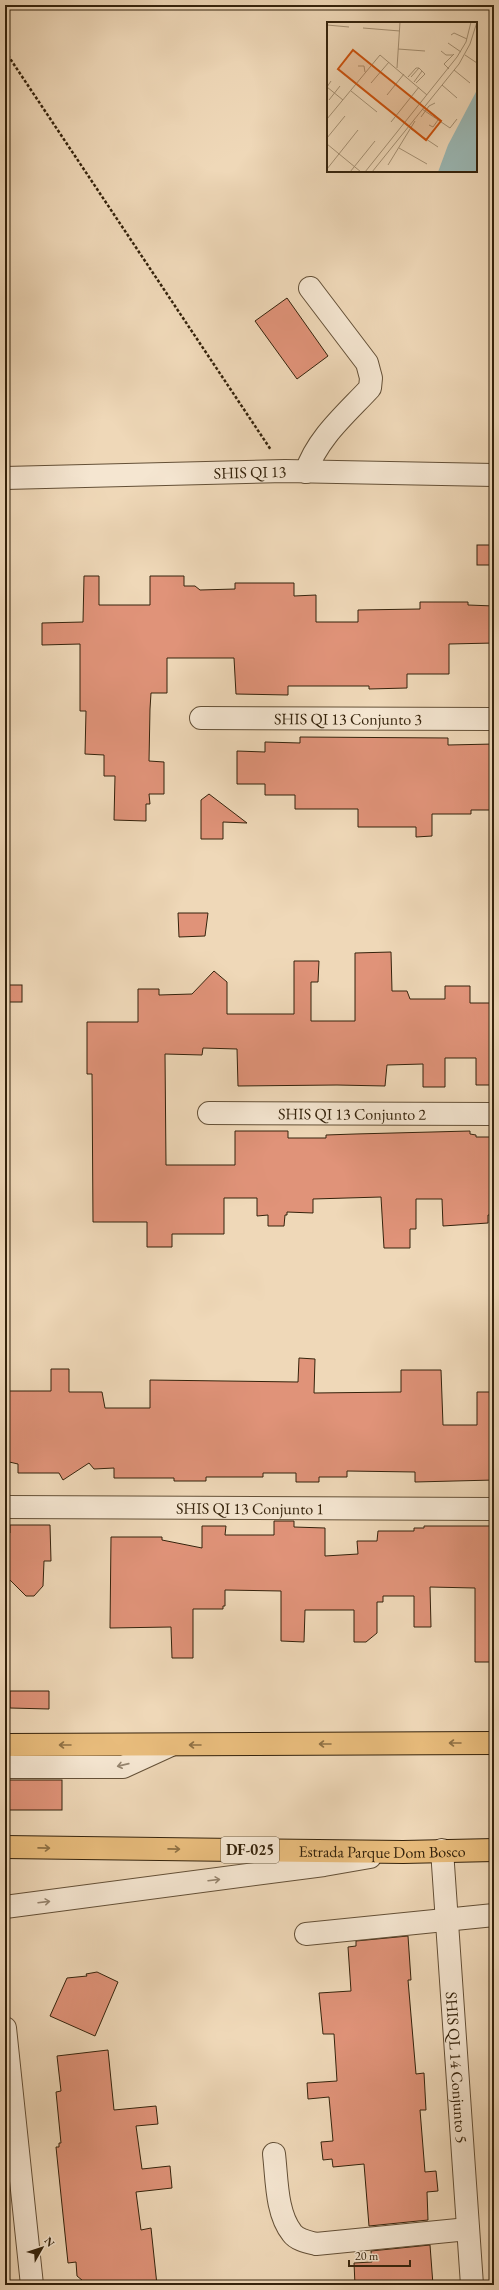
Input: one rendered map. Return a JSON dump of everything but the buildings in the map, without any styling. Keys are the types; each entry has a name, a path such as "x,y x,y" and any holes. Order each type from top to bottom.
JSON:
{"main road":[{"path":"5,1745 494,1743"},
{"name":"Estrada Parque Dom Bosco","path":"5,1847 403,1852 494,1850"}],"street":[{"path":"296,472 310,458 320,443 370,388 371,378 367,363 310,288"},
{"name":"SHIS QI 13","path":"5,478 296,472 494,475"},
{"name":"SHIS QI 13 Conjunto 3","path":"202,718 494,719"},
{"name":"SHIS QI 13 Conjunto 2","path":"209,1113 494,1114"},
{"name":"SHIS QI 13 Conjunto 1","path":"5,1507 494,1509"},
{"path":"5,1767 123,1767 171,1745"},
{"name":"SHIS QL 14 Conjunto 5","path":"442,1850 472,2285"},
{"path":"5,1907 324,1865 403,1852"},
{"path":"306,1934 494,1915"},
{"path":"5,2028 32,2285"},
{"path":"274,2154 282,2216 292,2233 304,2242 316,2244 468,2229"}],"path":[{"path":"5,51 296,472"}]}
